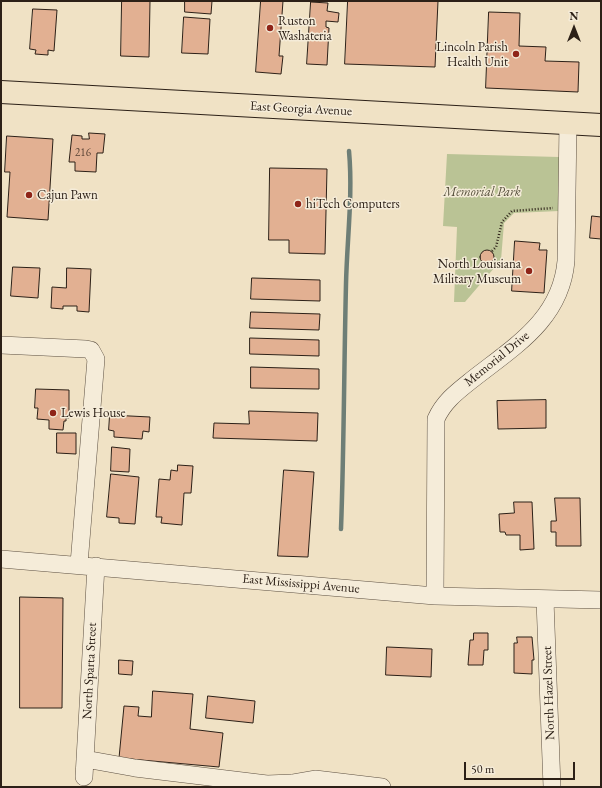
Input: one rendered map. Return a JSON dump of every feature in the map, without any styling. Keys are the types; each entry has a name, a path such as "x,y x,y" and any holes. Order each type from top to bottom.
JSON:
{"main road":[{"name":"East Georgia Avenue","path":"1,92 601,125"}],"street":[{"name":"Memorial Drive","path":"435,596 436,419 440,410 453,394 523,340 546,316 555,302 564,277 566,261 568,123"},
{"path":"1,345 86,349 91,350 96,359 78,564"},
{"name":"East Mississippi Avenue","path":"1,559 78,564 435,596 545,600 601,600"},
{"name":"North Sparta Street","path":"84,777 96,566"},
{"name":"North Hazel Street","path":"545,600 552,787"},
{"path":"85,759 135,768 267,784 292,784 315,779 382,787"}],"path":[{"path":"492,251 496,248 502,222 512,211 557,208"}],"green space":[{"name":"Memorial Park","path":"447,154 559,157 559,211 514,213 504,223 501,260 465,302 454,302 457,227 443,226"}],"building":[{"path":"122,1 150,1 149,57 121,56"},
{"path":"185,1 212,1 211,14 185,12"},
{"name":"Ruston Washateria","path":"261,1 283,1 279,56 283,56 281,74 256,72"},
{"path":"348,1 438,1 435,67 345,64"},
{"path":"311,2 328,3 327,11 339,13 338,22 326,21 326,27 329,28 327,65 307,64"},
{"path":"33,9 57,10 54,51 48,50 48,55 35,54 36,50 30,49"},
{"name":"Lincoln Parish Health Unit","path":"489,12 520,13 519,46 546,47 545,61 579,62 578,92 486,88"},
{"path":"184,17 210,19 208,54 182,53"},
{"path":"89,133 105,134 103,153 97,153 96,172 75,171 75,162 69,162 72,135 82,136 82,139 89,139"},
{"name":"Cajun Pawn","path":"7,136 53,139 48,220 7,217 10,172 5,172"},
{"name":"hiTech Computers","path":"270,168 327,169 325,254 289,253 289,240 269,240"},
{"path":"592,216 601,217 601,239 590,238"},
{"name":"North Louisiana Military Museum","path":"515,241 540,243 539,250 547,250 544,293 512,291"},
{"path":"484,250 490,250 494,254 494,260 490,264 484,264 480,260 480,254"},
{"path":"13,267 40,268 38,298 11,296"},
{"path":"67,268 91,269 89,312 77,311 77,306 63,306 63,309 51,308 52,287 66,288"},
{"path":"252,278 320,280 320,301 251,299"},
{"path":"251,312 320,314 319,330 250,328"},
{"path":"250,338 319,340 319,356 250,354"},
{"path":"251,367 319,369 319,389 251,388"},
{"name":"Lewis House","path":"36,389 69,390 69,418 66,418 66,421 64,421 63,430 49,429 49,420 37,419 38,408 35,408"},
{"path":"546,400 546,428 498,429 497,401"},
{"path":"249,411 318,413 317,441 213,438 214,423 249,424"},
{"path":"110,415 150,417 149,432 143,431 142,439 114,437 114,431 109,430"},
{"path":"57,433 76,433 76,454 57,453"},
{"path":"112,447 130,449 129,472 111,471"},
{"path":"178,465 193,466 191,493 184,493 182,525 161,523 162,517 156,517 159,479 170,480 171,470 177,471"},
{"path":"284,470 314,472 308,557 278,556"},
{"path":"111,474 139,477 135,524 119,523 119,518 107,517"},
{"path":"555,498 580,498 581,546 556,546 556,532 551,532 551,521 556,521"},
{"path":"514,502 532,502 534,549 520,550 520,535 506,535 505,532 500,532 499,514 514,513"},
{"path":"20,597 63,598 62,708 20,708"},
{"path":"474,633 488,633 488,650 484,650 483,665 468,665 470,640 473,640"},
{"path":"517,637 532,637 534,660 532,660 532,674 514,673 514,643 517,643"},
{"path":"387,647 432,649 431,677 386,675"},
{"path":"119,660 133,661 132,675 119,674"},
{"path":"153,691 193,694 190,729 223,733 219,767 119,758 124,706 139,707 138,716 151,717"},
{"path":"208,696 255,701 253,723 206,718"}],"waterway":[{"path":"341,529 346,284 350,201 349,151"}],"place":[{"name":"Ruston Washateria","path":"270,28"},
{"name":"Lincoln Parish Health Unit","path":"516,54"},
{"name":"Cajun Pawn","path":"29,195"},
{"name":"hiTech Computers","path":"298,204"},
{"name":"North Louisiana Military Museum","path":"529,271"},
{"name":"Lewis House","path":"53,413"}]}
